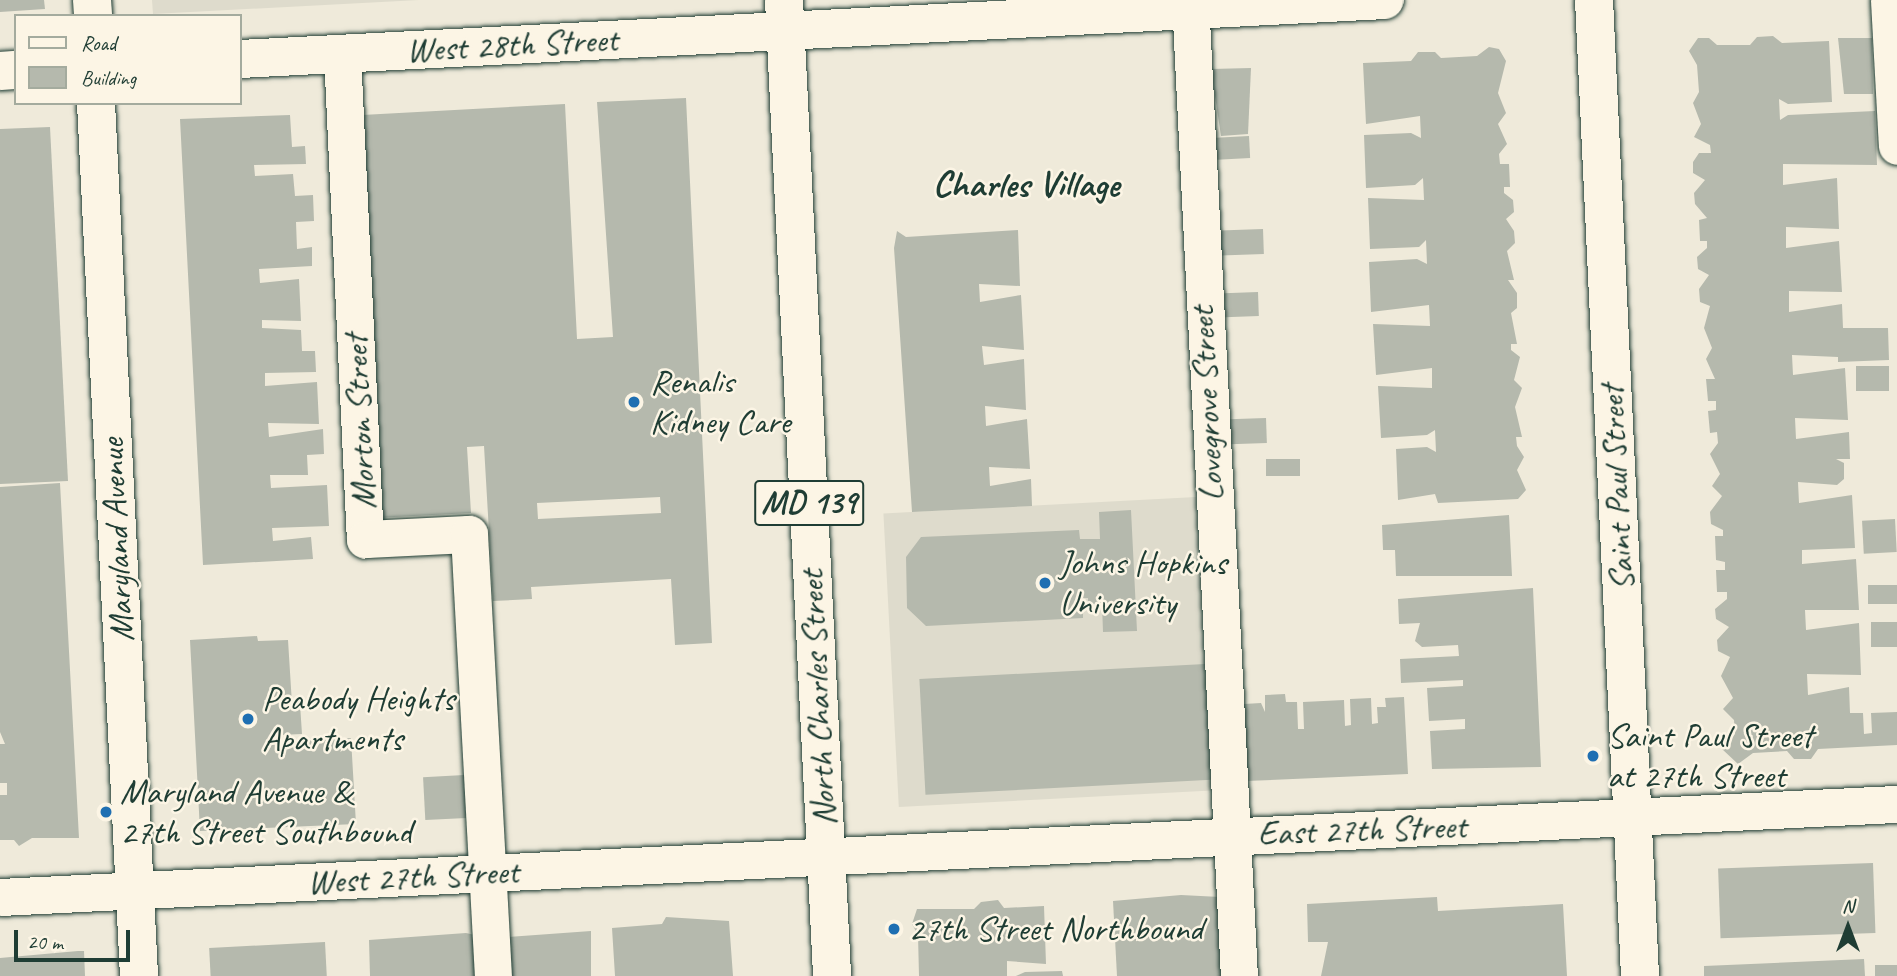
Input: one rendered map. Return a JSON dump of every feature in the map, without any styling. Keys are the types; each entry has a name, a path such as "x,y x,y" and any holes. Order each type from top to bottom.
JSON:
{"main road":[{"name":"West 28th Street","path":"242,59 342,54 784,15 1384,0"},
{"name":"Saint Paul Street","path":"1594,0 1640,976"},
{"name":"North Charles Street","path":"784,15 832,976"},
{"name":"Maryland Avenue","path":"96,105 139,976"}],"street":[{"path":"1889,0 1897,146"},
{"name":"Lovegrove Street","path":"1190,5 1239,976"},
{"name":"Morton Street","path":"342,54 365,539 469,534 493,976"},
{"name":"East 27th Street","path":"827,856 1897,804"},
{"name":"West 27th Street","path":"0,897 827,856"}],"shaded area":[{"path":"152,0 419,0 153,14"},
{"path":"1196,497 1211,791 899,807 883,513"}],"building":[{"path":"0,0 44,0 45,9 0,12"},
{"path":"1773,36 1782,43 1829,41 1832,102 1788,104 1779,99 1780,120 1788,115 1875,111 1877,165 1783,164 1783,185 1837,178 1839,229 1786,227 1786,248 1839,241 1842,292 1789,291 1789,312 1842,304 1843,328 1888,328 1889,360 1838,362 1838,357 1792,355 1793,375 1845,368 1848,420 1795,418 1796,439 1849,432 1850,459 1836,459 1844,463 1844,479 1837,485 1798,482 1799,503 1852,495 1855,548 1802,550 1802,564 1856,559 1859,610 1805,610 1806,630 1859,623 1861,675 1807,674 1808,695 1849,687 1850,713 1863,713 1864,734 1872,733 1871,713 1897,712 1897,745 1818,749 1811,759 1794,759 1787,751 1753,753 1738,764 1722,749 1735,734 1734,720 1723,709 1733,698 1721,676 1730,657 1718,651 1717,640 1729,627 1716,619 1715,609 1727,599 1727,592 1717,592 1716,570 1725,570 1725,562 1716,560 1715,536 1723,536 1723,530 1711,524 1710,512 1722,496 1712,486 1720,474 1710,454 1718,443 1717,432 1710,433 1708,411 1716,410 1716,401 1708,401 1706,379 1715,379 1706,359 1712,348 1704,328 1710,306 1700,302 1699,289 1709,275 1698,269 1697,257 1707,248 1707,241 1700,241 1699,220 1707,218 1695,204 1694,193 1705,180 1693,173 1693,162 1699,153 1711,153 1710,145 1694,137 1701,124 1693,103 1699,92 1697,65 1689,51 1698,38 1709,38 1717,45 1750,45 1757,37"},
{"path":"1838,38 1872,38 1873,94 1844,94"},
{"path":"1489,47 1499,49 1506,61 1498,93 1506,113 1498,124 1507,144 1499,154 1500,164 1509,164 1510,187 1504,187 1504,193 1513,200 1514,212 1506,219 1514,231 1515,243 1507,251 1514,280 1508,280 1517,293 1517,308 1511,313 1517,344 1511,344 1511,350 1520,357 1514,380 1522,388 1515,407 1522,437 1516,437 1517,446 1524,457 1517,470 1526,490 1518,499 1438,503 1435,494 1398,500 1396,449 1427,447 1436,452 1435,430 1427,435 1381,438 1378,386 1432,388 1432,368 1376,375 1373,324 1430,326 1429,305 1371,312 1369,262 1417,259 1427,264 1426,240 1419,247 1370,249 1368,198 1424,200 1423,178 1415,185 1366,188 1364,135 1411,133 1421,138 1420,116 1366,124 1363,63 1411,61 1418,52 1435,52 1441,58 1477,56"},
{"path":"1251,68 1248,134 1221,136 1211,69"},
{"path":"686,98 712,643 675,645 671,579 531,587 532,599 493,601 484,446 467,447 471,513 375,518 369,415 378,414 377,388 367,388 361,266 371,266 362,115 565,104 577,339 613,337 597,102","holes":["660,497 661,513 538,519 537,503"]},
{"path":"290,115 292,147 305,146 306,164 254,165 255,176 293,174 295,196 313,195 314,221 296,222 297,249 312,247 312,266 259,269 260,283 299,279 301,321 262,320 262,328 301,330 302,351 315,351 316,372 265,373 265,386 317,382 319,424 268,423 269,437 323,429 324,454 307,455 308,475 270,475 271,488 327,485 329,526 272,528 273,541 311,537 313,559 203,565 180,119"},
{"path":"50,127 68,481 0,484 0,129"},
{"path":"1249,136 1250,158 1217,160 1216,138"},
{"path":"1263,229 1264,254 1221,255 1220,231"},
{"path":"1018,230 1020,286 979,284 980,302 1021,295 1024,350 982,346 984,365 1024,359 1026,410 985,406 986,426 1027,419 1030,469 989,467 990,486 1031,479 1032,506 912,512 894,248 897,231 906,237"},
{"path":"1258,292 1259,316 1225,317 1224,293"},
{"path":"1856,366 1889,366 1889,391 1856,391"},
{"path":"1266,418 1267,443 1230,444 1229,419"},
{"path":"1266,459 1300,459 1300,476 1266,476"},
{"path":"60,483 79,838 32,838 19,846 14,840 0,840 0,795 7,795 7,783 0,783 0,744 5,744 0,732 0,487"},
{"path":"1131,510 1137,631 1103,632 1102,604 1088,604 1088,598 1083,598 1083,618 926,626 907,608 906,557 921,537 1079,530 1080,539 1100,539 1099,512"},
{"path":"1509,515 1512,576 1396,576 1395,550 1383,550 1382,525"},
{"path":"1895,519 1897,552 1864,554 1862,521"},
{"path":"1868,585 1897,585 1897,604 1868,604"},
{"path":"1533,588 1541,767 1432,769 1430,731 1465,729 1465,719 1429,721 1427,688 1463,686 1463,680 1401,683 1400,659 1459,656 1458,645 1422,647 1415,641 1420,623 1399,624 1398,599"},
{"path":"1871,622 1897,622 1897,647 1871,647"},
{"name":"Peabody Heights Apartments","path":"257,636 258,641 288,640 292,704 300,704 302,734 280,735 280,742 351,738 356,824 200,831 190,640"},
{"path":"1205,664 1211,780 925,795 919,679"},
{"path":"1285,694 1286,702 1297,702 1298,729 1304,729 1303,702 1344,700 1345,726 1351,725 1350,699 1371,698 1372,724 1378,723 1377,707 1386,707 1385,698 1404,697 1408,774 1246,781 1244,704 1261,703 1265,712 1265,695"},
{"path":"464,775 466,818 425,820 423,777"},
{"path":"1873,863 1875,933 1721,938 1718,868"},
{"path":"1181,895 1220,897 1222,976 1117,976 1113,901"},
{"path":"1437,897 1438,911 1563,904 1567,976 1321,976 1328,942 1308,942 1307,904"},
{"path":"998,900 1004,908 1044,906 1046,964 1007,961 1007,976 919,976 918,935 912,924 917,909 974,909 981,902"},
{"path":"666,917 729,921 733,976 615,976 612,928 662,924"},
{"path":"591,931 591,976 512,976 508,937"},
{"path":"466,933 475,935 477,976 370,976 369,940"},
{"path":"325,942 327,976 211,976 209,948"},
{"path":"84,951 85,976 0,976 0,958"},
{"path":"1864,959 1865,976 1704,976 1704,966"},
{"path":"1875,965 1897,965 1897,976 1875,976"},
{"path":"1062,971 1063,976 1016,976 1025,972"}],"place":[{"name":"Renalis Kidney Care","path":"634,402"},
{"name":"Johns Hopkins University","path":"1045,583"},
{"name":"Peabody Heights Apartments","path":"248,719"},
{"name":"Saint Paul Street at 27th Street","path":"1593,756"},
{"name":"Maryland Avenue & 27th Street Southbound","path":"106,812"},
{"name":"27th Street Northbound","path":"894,929"}],"district":[{"name":"Charles Village","path":"1026,184"}]}
